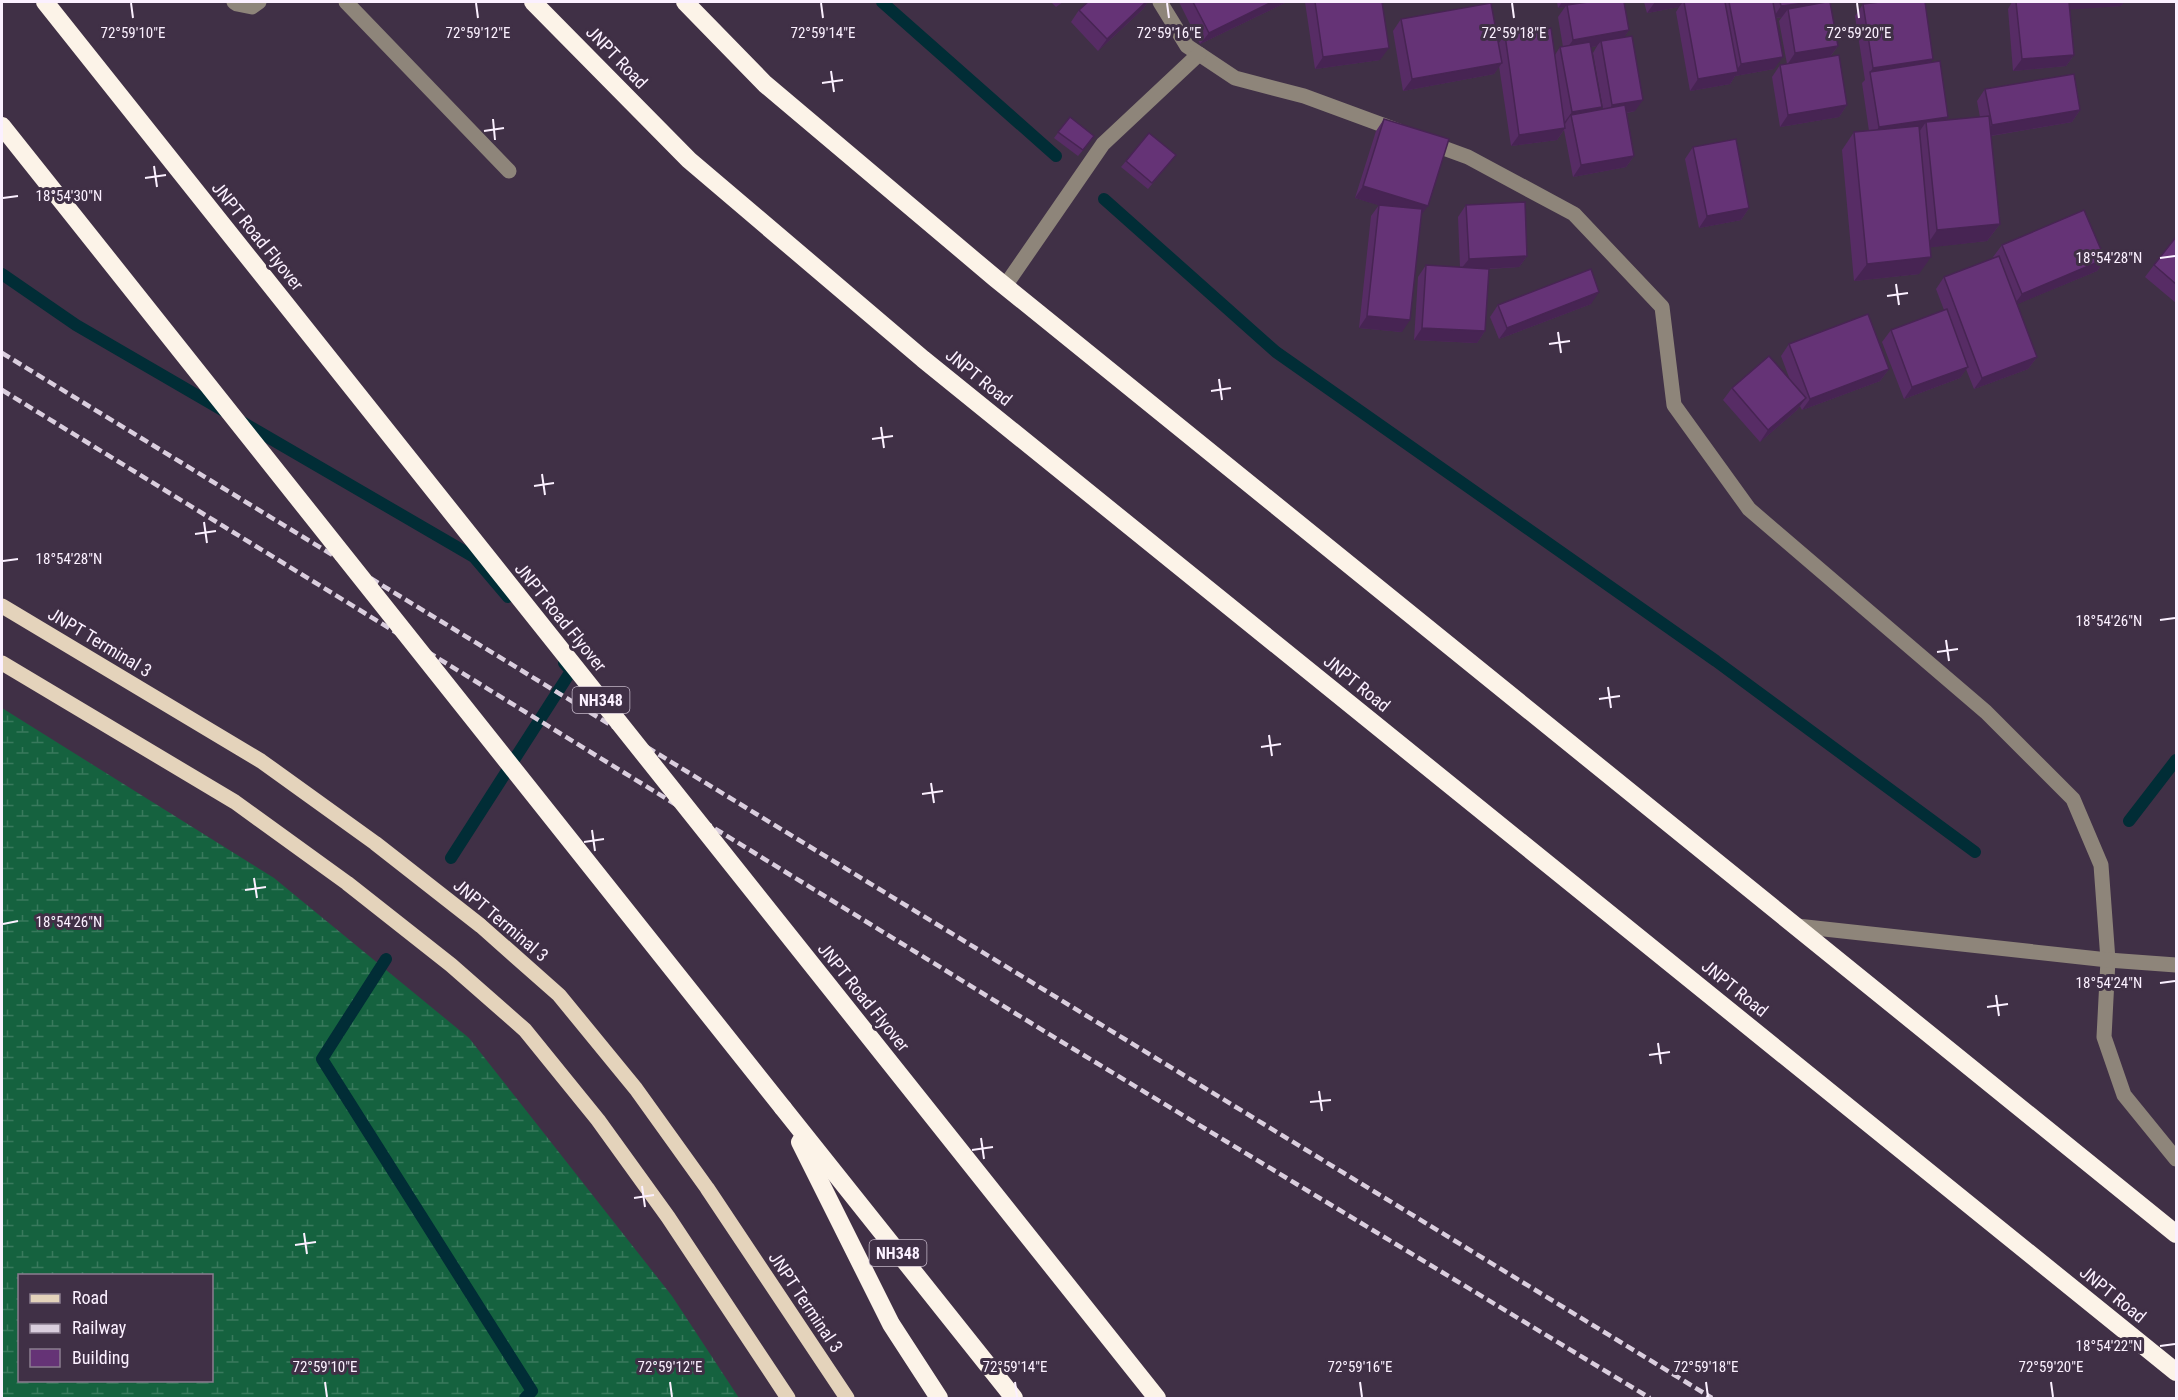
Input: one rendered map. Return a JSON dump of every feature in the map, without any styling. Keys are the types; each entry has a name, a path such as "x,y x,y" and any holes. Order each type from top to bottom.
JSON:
{"highway":[{"name":"JNPT Road Flyover","path":"45,2 1156,1398"},
{"name":"JNPT Road","path":"533,2 689,160 924,359 2176,1372"},
{"path":"685,2 765,84 1005,286 2176,1234"},
{"name":"NH348","path":"2,126 1014,1398"},
{"path":"783,1108 891,1324 939,1398"}],"main road":[{"name":"JNPT Terminal 3","path":"2,606 261,761 375,843 481,926 559,995 636,1089 707,1188 847,1398"},
{"path":"2,663 235,802 347,883 451,964 525,1030 598,1120 668,1217 788,1398"}],"street":[{"path":"234,2 252,7 259,2"},
{"path":"346,2 509,171"},
{"path":"1160,2 1187,46 1235,78 1304,96 1468,157 1574,214 1662,307 1674,405 1749,508 1986,711 2073,799 2101,865 2108,960 2104,1037 2124,1095 2176,1160"},
{"path":"1005,286 1103,144 1199,54"},
{"path":"1797,926 2108,960 2176,965"}],"green space":[{"path":"2,708 274,878 469,1038 672,1296 739,1398 2,1398"}],"building":[{"path":"1088,2 1146,2 1107,39 1079,10"},
{"path":"1193,2 1272,2 1209,33"},
{"path":"1315,2 1382,2 1389,48 1323,57"},
{"path":"1588,2 1624,2 1629,30 1573,40 1567,5"},
{"path":"1684,2 1725,2 1738,72 1698,79"},
{"path":"1729,2 1773,2 1783,57 1741,64"},
{"path":"1780,2 1813,2 1781,6"},
{"path":"1830,2 1838,46 1795,53 1788,9"},
{"path":"1925,2 1933,59 1873,68 1863,4"},
{"path":"2016,2 2069,2 2074,55 2022,59"},
{"path":"1491,3 1502,63 1412,79 1401,19"},
{"path":"1551,28 1565,128 1519,135 1505,35"},
{"path":"1632,36 1643,100 1612,105 1601,41"},
{"path":"1590,42 1602,107 1572,112 1560,47"},
{"path":"1839,55 1847,105 1788,115 1780,65"},
{"path":"1940,61 1948,117 1879,127 1870,72"},
{"path":"2074,74 2080,110 1992,125 1985,89"},
{"path":"1625,105 1634,156 1581,165 1571,115"},
{"path":"1989,116 2000,224 1937,230 1926,122"},
{"path":"1070,117 1094,136 1083,150 1058,132"},
{"path":"1384,119 1449,139 1428,206 1363,186"},
{"path":"1919,126 1931,257 1867,264 1854,132"},
{"path":"1149,133 1176,155 1152,183 1126,161"},
{"path":"1736,139 1749,208 1707,216 1693,147"},
{"path":"1525,202 1527,256 1469,259 1466,205"},
{"path":"1379,205 1422,209 1410,320 1367,316"},
{"path":"2084,210 2105,259 2022,294 2002,245"},
{"path":"2176,237 2176,284 2154,265"},
{"path":"1999,256 2037,357 1982,378 1944,277"},
{"path":"1426,265 1489,269 1485,331 1422,328"},
{"path":"1591,269 1599,292 1507,328 1498,305"},
{"path":"1947,309 1968,367 1912,387 1891,330"},
{"path":"1868,314 1889,369 1810,399 1789,344"},
{"path":"1769,356 1806,398 1768,430 1732,388"}],"waterway":[{"path":"882,2 1056,156"},
{"path":"1104,199 1276,352 1716,661 1975,852"},
{"path":"2,274 76,325 224,411"},
{"path":"242,422 474,557 508,597"},
{"path":"451,858 571,671 564,663"},
{"path":"2129,821 2176,760"},
{"path":"386,959 322,1059 532,1391 525,1398"}],"railway":[{"path":"2,353 1712,1398"},
{"path":"2,390 1057,1039 1650,1398"}]}
